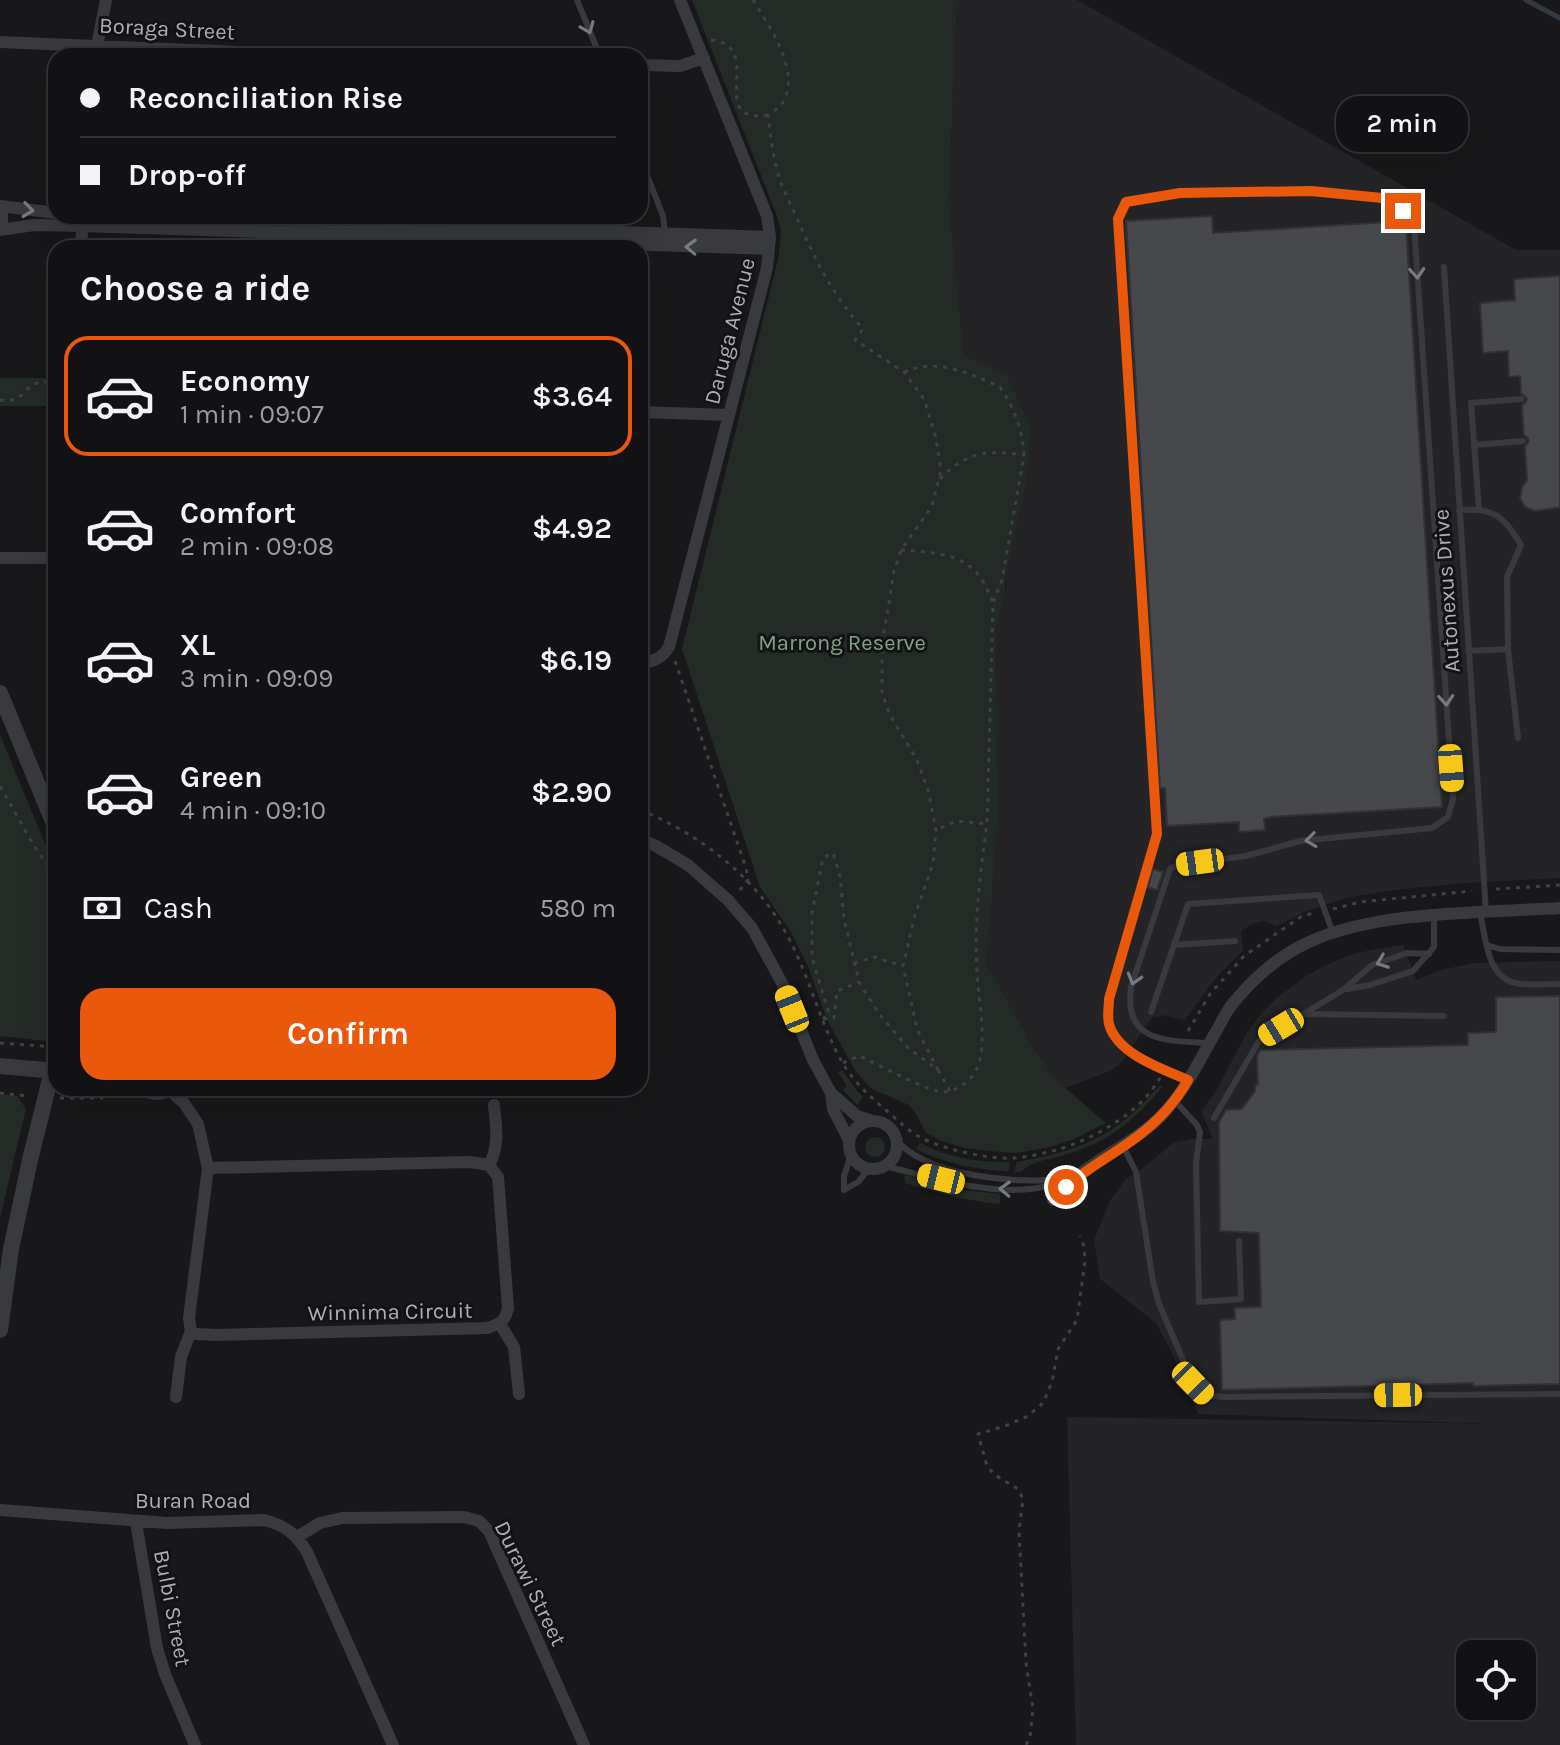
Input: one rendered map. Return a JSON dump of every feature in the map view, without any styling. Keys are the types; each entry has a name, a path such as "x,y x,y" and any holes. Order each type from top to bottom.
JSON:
{"street":[{"path":"96,48 106,0"},
{"name":"Daruga Avenue","path":"669,647 767,268 770,243 767,216 680,0"},
{"name":"Boraga Street","path":"0,42 72,48"},
{"path":"648,65 680,66 704,58"},
{"path":"0,223 0,208 48,212"},
{"path":"0,230 48,224"},
{"path":"307,224 382,225"},
{"path":"356,224 529,240 665,239 770,243"},
{"path":"648,412 728,415"},
{"path":"0,558 48,558"},
{"path":"648,662 665,654 669,647"},
{"path":"0,693 48,791"},
{"path":"648,842 688,865 728,900 752,928 782,983 813,1060 831,1093 857,1116 880,1122 893,1131 895,1155 891,1162 869,1169 855,1162 849,1140 833,1109 831,1093"},
{"path":"1053,1200 1080,1174 1139,1136 1163,1114 1188,1080 1230,1006 1251,982 1307,943 1346,928 1384,921 1560,908"},
{"path":"0,1066 48,1071"},
{"path":"0,1330 11,1249 48,1093"},
{"path":"176,1096 198,1124 208,1168 189,1318 191,1331 181,1357 176,1397"},
{"path":"208,1168 420,1163 489,1165 497,1143 494,1105"},
{"path":"849,1140 857,1127 872,1121"},
{"name":"Winnima Circuit","path":"191,1331 216,1335 487,1328 500,1324 506,1318 508,1308 498,1177 489,1165"},
{"path":"500,1324 514,1347 519,1394"},
{"name":"Buran Road","path":"0,1510 136,1522 264,1520 284,1527 297,1537"},
{"name":"Durawi Street","path":"297,1537 320,1523 342,1518 464,1517 479,1521 489,1531 584,1745"},
{"name":"Bulbi Street","path":"136,1522 157,1648 195,1745"},
{"path":"297,1537 307,1552 393,1745"}],"lane":[{"path":"577,0 597,48"},
{"path":"648,178 663,216 665,239"},
{"path":"1188,1080 1129,1051 1116,1039 1108,1022 1109,999 1157,834 1118,219 1126,202 1180,193 1311,191 1392,199 1414,224 1453,799 1448,817 1432,828 1300,841 1246,856 1178,865 1170,869 1131,987 1129,1004 1133,1019 1143,1031 1166,1041 1209,1043"},
{"name":"Autonexus Drive","path":"1444,267 1487,945 1491,963 1498,974 1515,983 1560,984"},
{"path":"1479,509 1471,403 1521,399"},
{"path":"1474,445 1523,441"},
{"path":"1459,510 1479,509 1497,515 1521,545 1507,577 1508,649 1518,738"},
{"path":"1468,651 1508,649"},
{"path":"1151,1012 1188,904 1319,895 1333,933"},
{"path":"1343,990 1413,971 1434,947 1434,916"},
{"path":"1174,945 1235,941"},
{"path":"1487,945 1500,949 1560,950"},
{"path":"1214,1118 1259,1041 1343,990 1372,965 1407,953 1429,954"},
{"path":"1304,1014 1444,1016"},
{"path":"1174,1100 1200,1132 1196,1163 1199,1302 1241,1299 1239,1241"},
{"path":"896,1139 903,1148 933,1164 978,1175 1046,1181 1080,1174"},
{"path":"1123,1146 1136,1172 1159,1304 1193,1383 1205,1395 1560,1394"},
{"path":"851,1155 844,1176 844,1190 858,1182 869,1169"},
{"path":"884,1166 974,1187 1005,1189 1033,1189 1080,1174"}],"path":[{"path":"710,40 730,46 735,54 735,91 742,109 758,117 768,115 783,104 789,83 783,54 753,0"},
{"path":"768,115 771,145 781,182 814,257 842,303 863,329 855,340 904,372 924,399 932,422 941,470 932,506 901,550 894,571 882,645 882,693 890,715 921,770 936,830 933,864 915,915 903,966 917,1029 950,1091"},
{"path":"843,1063 859,1056 935,1092 950,1091 966,1084 980,1060 982,1018 977,971 977,920 979,876 987,824 993,603 1002,580 1024,455 1023,434 1000,387 943,366 916,367 904,372"},
{"path":"0,400 12,401 34,384 48,383"},
{"path":"938,482 965,458 980,453 1024,455"},
{"path":"901,550 931,552 966,564 976,571 993,603"},
{"path":"669,647 746,868 748,880 742,888"},
{"path":"0,786 48,866"},
{"path":"648,814 714,850 748,880 783,927 843,1063 868,1096 920,1137 943,1147 975,1154 1015,1158 1046,1153 1073,1145 1097,1133 1139,1103 1154,1088 1165,1070"},
{"path":"936,830 957,821 987,824"},
{"path":"823,1019 829,1013 812,958 812,913 823,858 833,853 859,982 879,1014 908,1048 938,1070"},
{"path":"1181,1042 1210,994 1244,956 1302,916 1360,902 1560,885"},
{"path":"854,963 874,957 903,966"},
{"path":"823,1019 834,1018 837,991 859,982"},
{"path":"0,1043 48,1046"},
{"path":"1026,1745 1033,1709 1026,1664 1019,1530 1023,1499 1018,1489 995,1475 987,1466 978,1434 1028,1416 1043,1403 1052,1382 1058,1349 1077,1320 1085,1261 1080,1236"}],"shaded area":[{"path":"957,0 1077,0 1516,250 1560,250 1560,878 1402,889 1345,898 1304,912 1277,926 1264,921 1252,924 1241,931 1243,951 1218,975 1185,1020 1153,1016 1122,1062 1110,1071 1065,1088 1055,1080 1034,1048 987,964 998,818 996,628 1007,585 1006,375 964,356 949,201"},
{"path":"1402,945 1416,980 1440,970 1475,963 1560,961 1560,1745 1076,1745 1067,1417 1499,1424 1198,1414 1156,1323 1100,1279 1094,1240 1110,1201 1125,1180 1173,1143 1213,1139 1201,1111 1216,1091 1246,1034 1278,997 1306,976 1347,956"}],"green space":[{"name":"Marrong Reserve","path":"692,0 957,0 949,201 964,355 1006,375 1031,427 1027,478 996,628 998,818 987,964 1055,1079 1106,1123 1072,1140 1017,1153 965,1148 926,1133 909,1105 872,1089 856,1072 828,1022 807,964 791,932 760,887 682,649 779,255 781,230"},
{"path":"0,378 48,378 48,406 0,406"},
{"path":"0,735 48,851 48,1041 0,1036"},
{"path":"842,1070 863,1097 857,1105 843,1090 847,1086 838,1072"},
{"path":"1160,1085 1162,1087 1140,1111 1106,1138 1032,1164 1021,1172 1014,1172 1017,1162 1079,1146 1112,1129 1144,1103"},
{"path":"0,1094 17,1096 26,1109 0,1218"},
{"path":"871,1137 879,1137 885,1147 879,1157 871,1157 865,1151 865,1143"},
{"path":"920,1143 964,1158 1010,1162 1009,1171 973,1168 950,1162 916,1149"},
{"path":"904,1175 963,1190 1000,1194 1000,1204 917,1187 905,1183"}],"building":[{"path":"1212,216 1213,233 1404,221 1406,224 1442,807 1270,817 1264,819 1265,830 1239,832 1239,822 1167,826 1165,788 1160,788 1126,221"},
{"path":"1560,276 1560,507 1535,511 1525,507 1520,498 1527,480 1525,447 1529,441 1524,435 1522,405 1527,398 1521,393 1520,376 1509,377 1508,351 1483,353 1480,303 1515,300 1514,279"},
{"path":"1153,869 1163,872 1157,890 1148,887"},
{"path":"1560,996 1560,1384 1473,1386 1473,1383 1222,1390 1220,1320 1235,1319 1235,1308 1261,1307 1259,1233 1220,1231 1219,1122 1226,1110 1242,1109 1255,1091 1260,1050 1468,1045 1468,1033 1496,1032 1496,997"}],"waterway":[{"path":"1526,0 1560,18"}],"route":[{"path":"1066,1187 1080,1174 1139,1136 1163,1114 1188,1080 1129,1051 1116,1039 1108,1022 1109,999 1157,834 1118,219 1126,202 1180,193 1311,191 1392,199 1403,211"}]}
